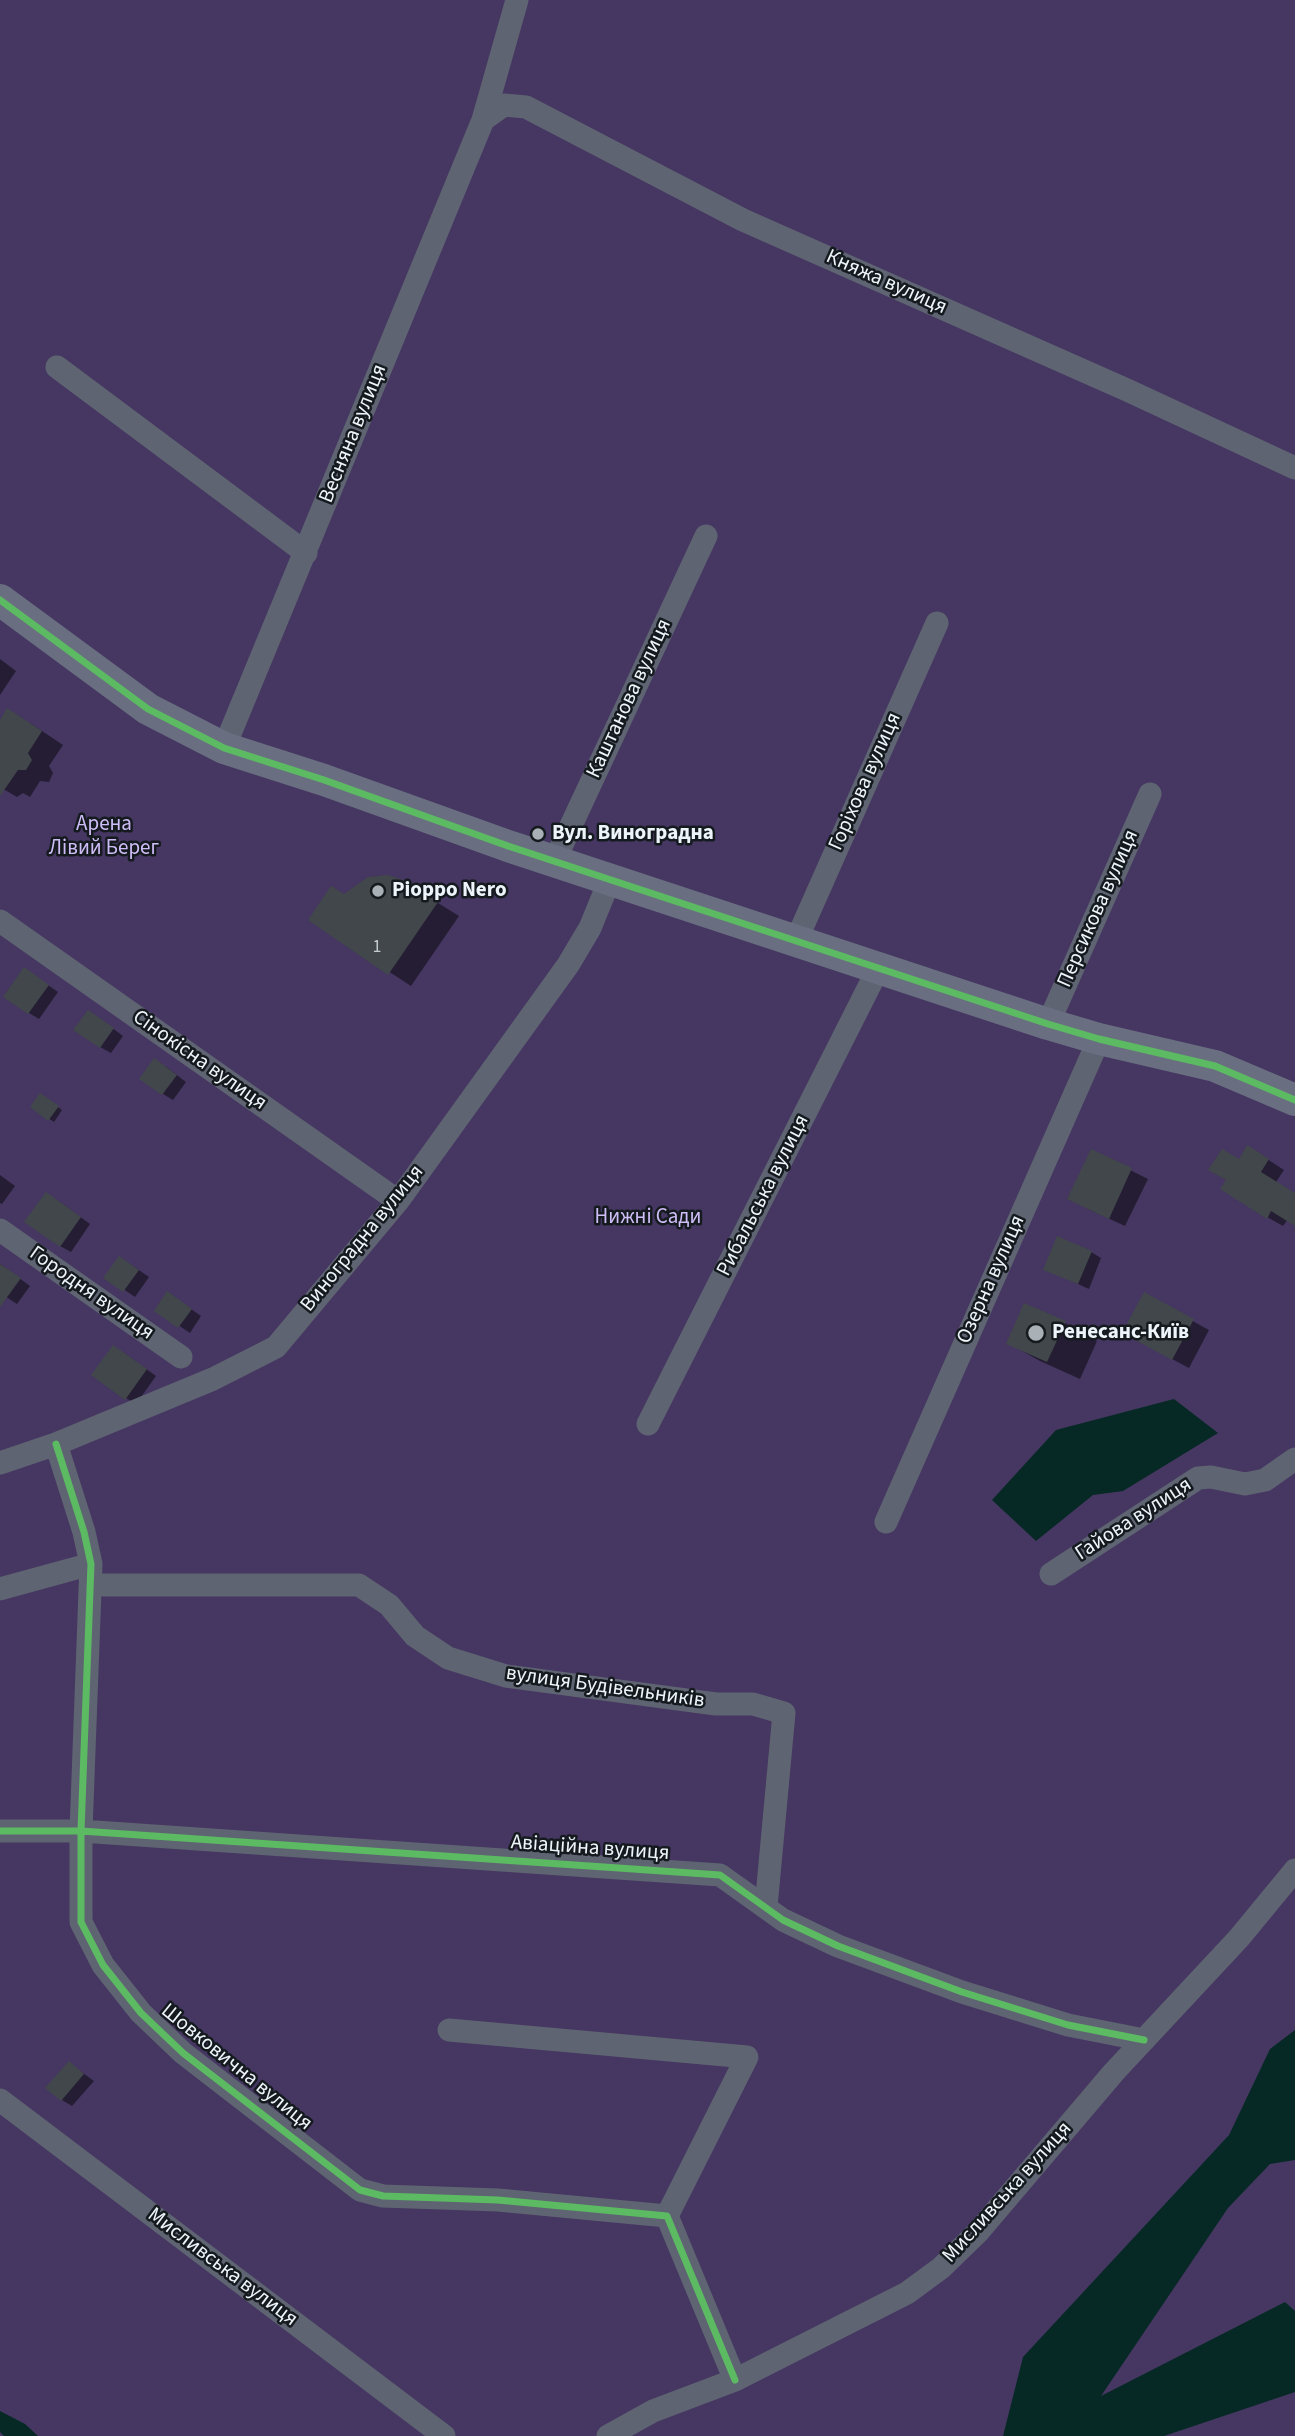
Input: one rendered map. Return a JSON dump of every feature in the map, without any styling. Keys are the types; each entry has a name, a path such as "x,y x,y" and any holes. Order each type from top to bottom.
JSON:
{"street":[{"name":"Весняна вулиця","path":"224,748 483,120 517,0"},
{"name":"Княжа вулиця","path":"483,120 504,105 526,107 743,220 1114,384 1295,468"},
{"path":"57,367 306,554"},
{"name":"Каштанова вулиця","path":"554,862 706,536"},
{"path":"0,600 148,709 224,748 324,780 554,862 1048,1024 1099,1039 1215,1066 1295,1100"},
{"name":"Горіхова вулиця","path":"796,940 937,623"},
{"name":"Персикова вулиця","path":"1048,1024 1150,794"},
{"name":"Виноградна вулиця","path":"0,1463 56,1444 213,1379 276,1347 398,1201 568,965 590,928 610,879"},
{"name":"Сінокісна вулиця","path":"0,921 398,1201"},
{"name":"Рибальська вулиця","path":"648,1424 879,967"},
{"name":"Озерна вулиця","path":"886,1522 1099,1039"},
{"name":"Городня вулиця","path":"0,1230 181,1357"},
{"name":"Шовковична вулиця","path":"56,1444 84,1532 91,1574 80,1922 103,1965 141,2013 183,2053 360,2190 383,2196 498,2200 667,2217"},
{"name":"Гайова вулиця","path":"1051,1574 1198,1478 1211,1477 1245,1484 1265,1480 1295,1459"},
{"path":"0,1589 91,1574"},
{"name":"вулиця Будівельників","path":"91,1574 359,1584 390,1605 415,1636 448,1658 506,1676 716,1704 752,1704 785,1713 766,1908"},
{"name":"Авіаційна вулиця","path":"0,1830 81,1831 720,1875 783,1920 838,1946 962,1992 1068,2025 1144,2040"},
{"name":"Мисливська вулиця","path":"608,2436 653,2411 735,2380 908,2292 941,2268 978,2232 1144,2040 1239,1938 1295,1870"},
{"path":"449,2030 747,2057 667,2217 735,2380"},
{"name":"Мисливська вулиця","path":"1,2103 444,2436"}],"green space":[{"name":"Нижні Сади","path":"0,0 1295,0 1295,2436 0,2436"}],"shaded area":[{"path":"1174,1399 1218,1433 1123,1491 1093,1495 1036,1541 992,1500 1056,1430"},
{"path":"1295,2030 1295,2160 1270,2164 1228,2208 1101,2396 1285,2302 1295,2311 1295,2392 1164,2436 1003,2436 1023,2357 1229,2135 1270,2049"},
{"path":"0,2411 25,2424 38,2436 4,2436 0,2432"}],"building":[{"path":"7,708 42,731 28,753 32,760 26,770 18,770 0,796 0,720"},
{"path":"388,875 403,880 438,902 388,975 308,920 331,886 344,894 368,877"},
{"path":"24,967 49,985 28,1014 3,997"},
{"path":"88,1010 114,1028 100,1048 73,1030"},
{"path":"154,1058 177,1075 162,1095 139,1079"},
{"path":"40,1093 59,1106 48,1121 30,1107"},
{"path":"1247,1145 1269,1159 1261,1172 1295,1193 1295,1226 1271,1211 1267,1219 1220,1189 1226,1180 1208,1170 1222,1149 1239,1159"},
{"path":"1091,1149 1132,1168 1109,1219 1067,1199"},
{"path":"46,1192 81,1217 60,1247 24,1222"},
{"path":"1057,1236 1092,1251 1078,1284 1043,1270"},
{"path":"119,1256 139,1270 123,1292 103,1278"},
{"path":"0,1264 21,1278 0,1307"},
{"path":"167,1291 192,1309 178,1328 154,1311"},
{"path":"1144,1292 1194,1319 1172,1360 1122,1333"},
{"name":"Ренесанс-Київ","path":"1024,1303 1066,1321 1047,1362 1006,1344"},
{"path":"113,1345 147,1369 125,1400 91,1375"},
{"path":"69,2061 84,2074 61,2101 45,2088"}],"cycle path":[{"path":"0,600 148,709 224,748 324,780 508,846 1048,1024 1099,1039 1215,1066 1295,1100"},
{"path":"56,1444 84,1532 91,1564 81,1831 81,1922 103,1965 141,2013 183,2053 360,2190 383,2196 498,2200 667,2216 735,2380"},
{"path":"0,1831 81,1831 720,1875 783,1920 838,1946 962,1992 1068,2025 1144,2040"}],"place":[{"name":"Вул. Виноградна","path":"538,834"},
{"name":"Pioppo Nero","path":"378,891"},
{"name":"Ренесанс-Київ","path":"1036,1333"}],"park label":[{"name":"Арена Лівий Берег","path":"104,837"}]}
